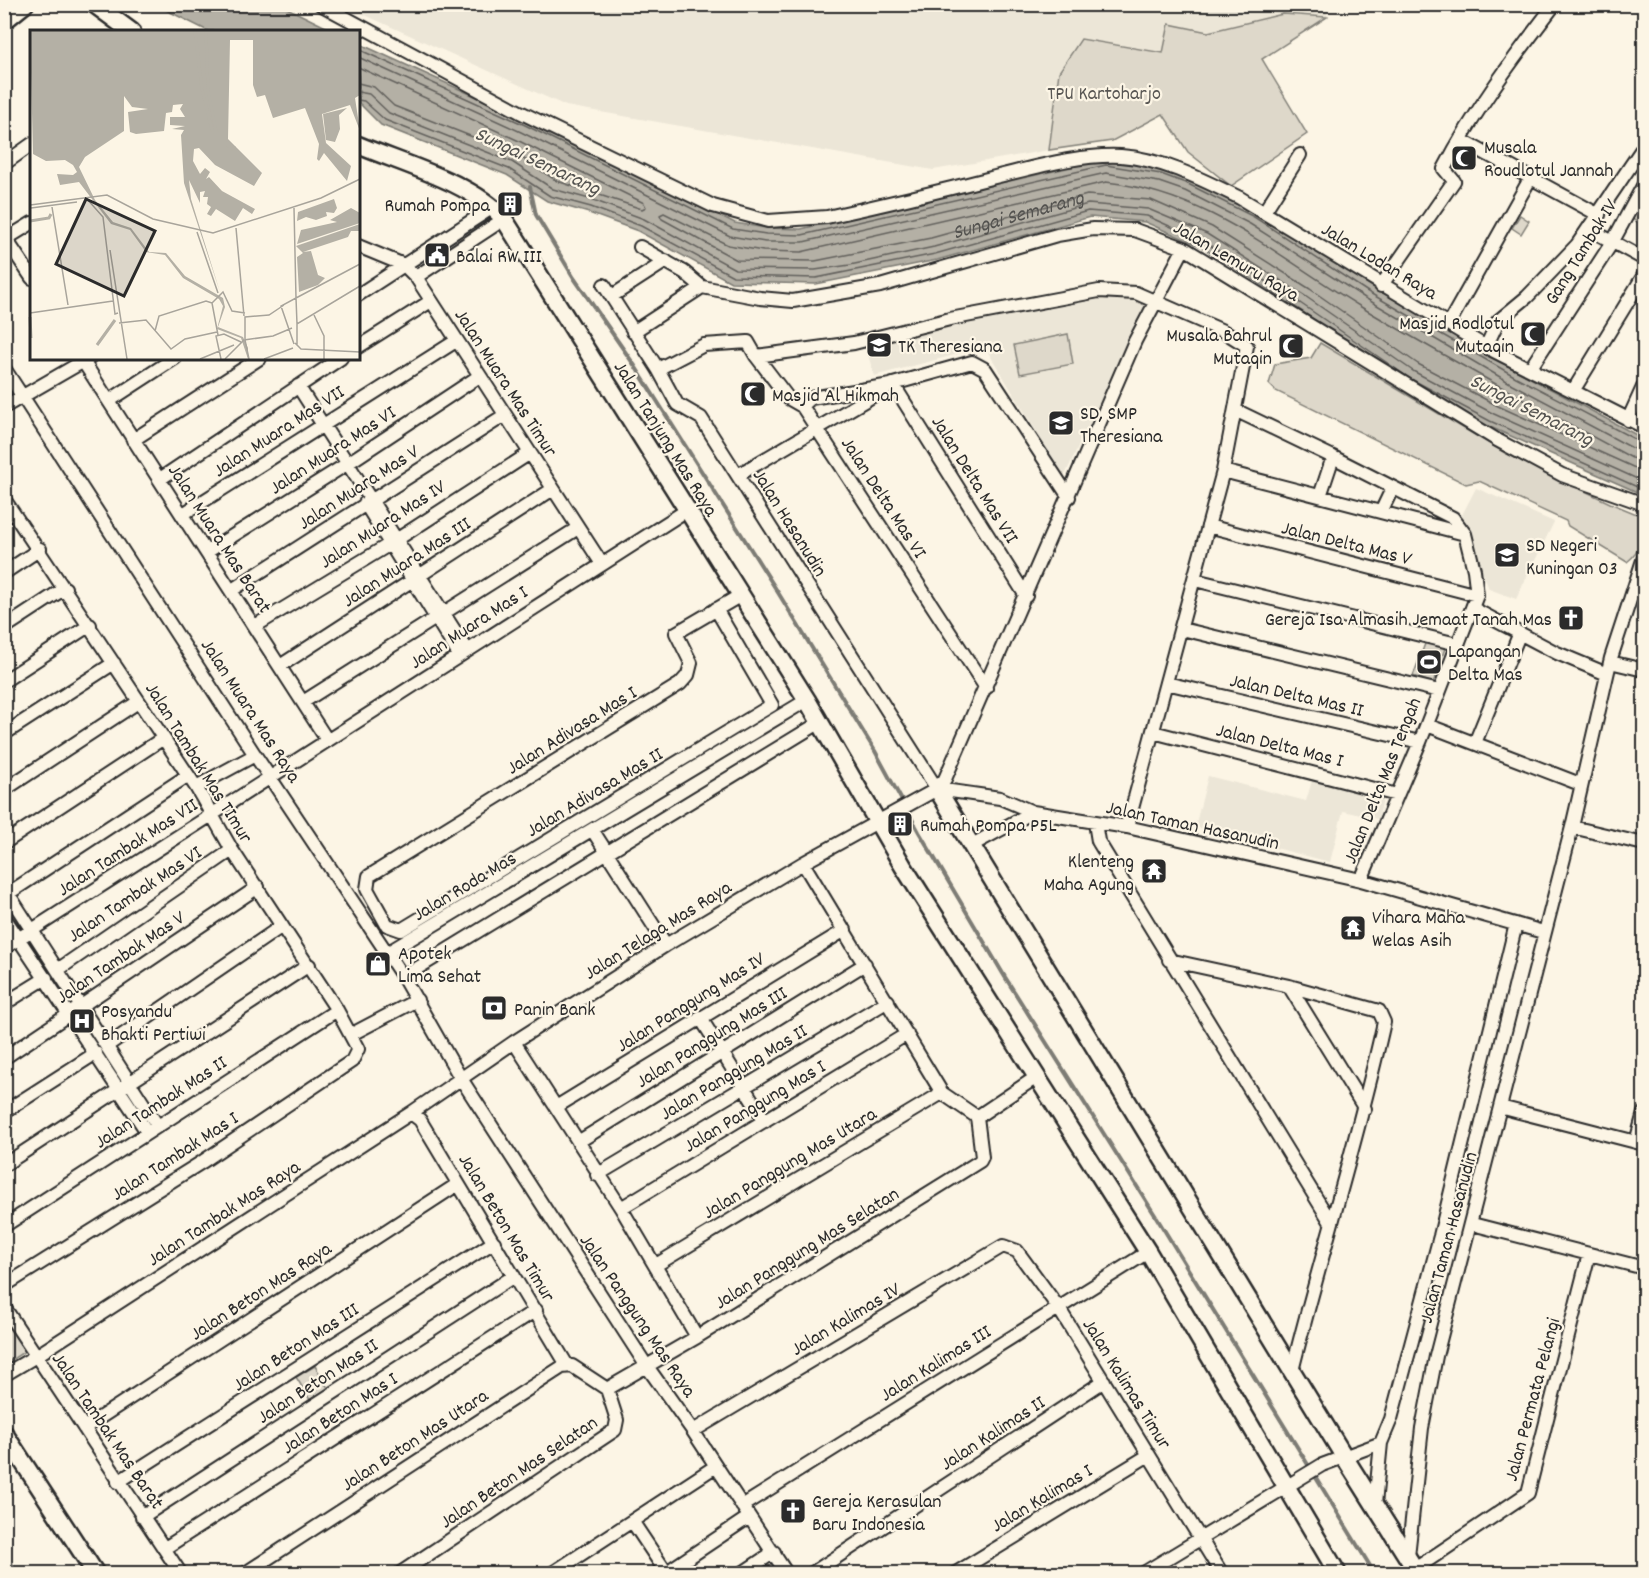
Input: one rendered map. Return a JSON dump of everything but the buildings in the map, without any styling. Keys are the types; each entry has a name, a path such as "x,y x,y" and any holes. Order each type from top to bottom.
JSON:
{"street":[{"path":"4,21 25,4"},
{"path":"94,4 129,30"},
{"name":"Jalan Lodan Raya","path":"320,4 461,82 681,192 729,212 758,220 790,222 827,217 1050,164 1090,157 1122,156 1157,163 1188,174 1264,213 1381,286 1449,323 1486,347 1644,427"},
{"path":"1381,286 1454,181 1443,169 1506,71 1556,4"},
{"path":"1461,140 1599,214"},
{"path":"4,164 30,145"},
{"name":"Jalan Tanjung Mas Raya","path":"360,146 470,191 499,213 807,700 819,723 881,819 903,866 1038,1076 1292,1483"},
{"name":"Gang Tambak IV","path":"1486,347 1498,321 1527,297 1589,229 1644,146"},
{"path":"1264,213 1300,155"},
{"path":"1449,323 1530,179"},
{"name":"Gang Tambak IV","path":"1530,369 1613,241 1644,184"},
{"path":"360,294 404,265 499,213"},
{"path":"416,277 499,213"},
{"path":"30,224 5,237 30,275"},
{"name":"Jalan Lemuru Raya","path":"640,247 666,261 702,286 760,298 793,301 843,294 913,278 1057,235 1106,228 1135,230 1184,248 1497,440 1562,475 1644,504"},
{"path":"1589,229 1644,259"},
{"name":"Jalan Muara Mas Timur","path":"360,247 404,265 416,277 478,377 531,453 602,564"},
{"path":"1184,248 1131,350 986,688 938,787 1345,1458 1414,1566"},
{"path":"612,296 666,261"},
{"path":"1573,391 1644,275"},
{"name":"Jalan Hasanudin","path":"604,285 658,369 677,404 701,418 938,787"},
{"path":"633,332 702,286"},
{"path":"658,369 704,345 748,342 756,356 854,343 950,320 1099,291 1128,291 1156,300 1223,331 1247,346 1223,471 1127,827"},
{"path":"360,346 431,301"},
{"name":"Jalan Muara Mas VII","path":"183,514 319,425 456,341"},
{"name":"Jalan Delta Mas VI","path":"756,356 788,398 802,406 817,427 986,688"},
{"path":"4,407 85,360"},
{"name":"Jalan Muara Mas Barat","path":"85,360 133,440 183,514 327,740"},
{"path":"109,402 173,360"},
{"path":"133,440 257,360"},
{"path":"159,479 338,360"},
{"path":"802,406 811,398 892,385 968,362 978,364 985,369 1069,497"},
{"name":"Jalan Muara Mas Raya","path":"4,368 255,755 403,977 460,1077"},
{"name":"Jalan Muara Mas VI","path":"207,552 478,377"},
{"path":"738,475 892,385"},
{"name":"Jalan Delta Mas VII","path":"892,385 1026,596"},
{"path":"1628,420 1644,385"},
{"path":"295,388 463,652"},
{"path":"1235,410 1453,518 1465,534 1474,570 1477,595"},
{"name":"Jalan Muara Mas V","path":"232,590 505,415"},
{"name":"Jalan Muara Mas IV","path":"255,626 394,541 531,453"},
{"path":"1320,496 1333,457"},
{"path":"1223,471 1465,534"},
{"name":"Jalan Muara Mas III","path":"280,666 553,489"},
{"path":"1381,512 1392,489"},
{"name":"Jalan Tambak Mas TImur","path":"4,499 40,549 162,739 196,786 232,850 309,965 352,1034 358,1049"},
{"name":"Jalan Muara Mas I","path":"270,777 687,510"},
{"path":"4,522 16,514"},
{"name":"Jalan Delta Mas V","path":"1208,526 1477,595"},
{"path":"303,702 578,528"},
{"path":"4,573 40,549"},
{"name":"Jalan Taman Hasanudin","path":"1414,1566 1422,1428 1436,1356 1472,1224 1572,828 1580,784 1609,668 1644,557"},
{"path":"1195,580 1457,644"},
{"path":"4,628 65,588"},
{"name":"Jalan Adivasa Mas I","path":"369,876 680,684 688,675 691,663 676,633 741,595"},
{"name":"Jalan Delta Mas Tengah","path":"1361,880 1427,725 1477,595"},
{"path":"1472,608 1519,634 1609,668 1644,670"},
{"name":"Jalan Adivasa Mas II","path":"369,876 367,889 383,920 391,928 401,930 768,708 771,702 716,609"},
{"path":"4,681 90,626"},
{"path":"1182,629 1439,691"},
{"path":"1475,743 1519,634"},
{"path":"4,734 114,663"},
{"name":"Jalan Delta Mas II","path":"1166,683 1420,742"},
{"name":"Jalan Roda Mas","path":"387,954 807,700"},
{"path":"4,790 138,702"},
{"path":"403,977 819,723"},
{"path":"1427,725 1580,784"},
{"name":"Jalan Delta Mas I","path":"1153,732 1397,795"},
{"path":"4,843 162,739"},
{"path":"196,786 255,755"},
{"path":"152,1129 132,1082 7,890 188,776"},
{"name":"Jalan Tambak Mas VII","path":"4,948 270,777"},
{"name":"Jalan Taman Hasanudin","path":"938,787 1000,798 1033,812 1127,827 1361,880 1544,932"},
{"name":"Jalan Telaga Mas Raya","path":"460,1077 666,945 803,863 938,787"},
{"path":"972,845 1033,812"},
{"path":"1095,823 1098,841 1168,960 1330,1221"},
{"path":"1572,828 1644,844"},
{"path":"593,831 666,945"},
{"name":"Jalan Tambak Mas VI","path":"59,969 232,850"},
{"path":"803,863 942,1093 977,1117 1038,1076"},
{"name":"Jalan Tambak Mas V","path":"4,1058 258,887"},
{"path":"4,917 121,1090 152,1129"},
{"name":"Jalan Taman Hasanudin","path":"1375,1504 1381,1443 1391,1419 1440,1236 1516,924"},
{"path":"108,1045 282,926"},
{"name":"Jalan Panggung Mas IV","path":"556,1107 845,930"},
{"path":"1168,960 1289,986 1379,1011 1382,1015 1384,1022 1365,1109 1330,1221 1292,1371"},
{"name":"Jalan Panggung Mas III","path":"578,1142 865,964"},
{"path":"4,1165 309,965"},
{"path":"4,1004 46,978"},
{"path":"1289,986 1365,1109"},
{"path":"352,1034 417,1000"},
{"name":"Jalan Panggung Mas II","path":"597,1175 888,1001"},
{"name":"Jalan Tambak Mas II","path":"4,1226 337,1010"},
{"path":"700,1017 765,1121"},
{"name":"Jalan Panggung Mas I","path":"621,1208 908,1034"},
{"path":"514,1042 656,1264 697,1337"},
{"name":"Jalan Tambak Mas I","path":"4,1286 230,1143 352,1061 358,1049"},
{"path":"4,1113 96,1053"},
{"name":"Jalan Tambak Mas Raya","path":"4,1375 411,1113 460,1077"},
{"name":"Jalan Panggung Mas Raya","path":"460,1077 646,1365 693,1431 787,1574"},
{"name":"Jalan Panggung Mas Utara","path":"656,1264 942,1093"},
{"path":"1500,1107 1640,1143 1644,1113"},
{"name":"Jalan Beton Mas Timur","path":"411,1113 420,1120 567,1365"},
{"name":"Jalan Panggung Mas Selatan","path":"646,1365 697,1337 977,1164 982,1157 977,1117"},
{"name":"Jalan Beton Mas Raya","path":"84,1428 458,1184"},
{"path":"1472,1224 1644,1268"},
{"name":"Jalan Beton Mas III","path":"118,1482 494,1242"},
{"name":"Jalan Kalimas IV","path":"693,1431 1003,1246 1017,1251"},
{"name":"Jalan Kalimas Timur","path":"1017,1251 1058,1307 1222,1574"},
{"name":"Jalan Kalimas III","path":"742,1506 1148,1252"},
{"name":"Jalan Permata Pelangi","path":"1414,1566 1528,1493 1589,1254"},
{"name":"Jalan Beton Mas II","path":"142,1516 514,1276"},
{"name":"Jalan Tambak Mas Barat","path":"4,1307 181,1574"},
{"name":"Jalan Beton Mas I","path":"165,1548 536,1310"},
{"path":"567,1365 607,1389"},
{"name":"Jalan Beton Mas Utara","path":"244,1574 567,1365"},
{"name":"Jalan Beton Mas Selatan","path":"399,1574 615,1430 617,1420 607,1389 646,1365"},
{"name":"Jalan Kalimas II","path":"811,1574 1104,1381"},
{"path":"4,1433 96,1574"},
{"path":"1142,1574 1322,1465 1381,1443"},
{"name":"Jalan Kalimas I","path":"954,1574 1149,1455"},
{"path":"551,1574 716,1466"},
{"path":"1292,1483 1338,1574"},
{"path":"632,1521 665,1573 750,1517"},
{"path":"741,1574 774,1552"},
{"path":"4,1565 10,1574"}],"shaded area":[{"path":"343,5 1329,5 1327,17 1283,14 1208,32 1169,24 1163,53 1081,39 1059,72 1049,150 933,170 566,106"},
{"name":"SD, SMP Theresiana","path":"1092,294 1120,295 1147,304 1064,477 985,347 874,376 865,343"},
{"name":"SD Negeri Kuningan 03","path":"1476,488 1554,522 1516,599 1489,589 1462,515"},
{"path":"1208,776 1306,801 1312,781 1383,799 1378,819 1343,811 1330,862 1195,827"}],"green space":[{"name":"TPU Kartoharjo","path":"1283,14 1327,17 1262,59 1307,134 1231,186 1188,152 1163,114 1112,141 1049,150 1059,72 1081,39 1163,53 1169,24 1208,32"},
{"path":"1639,196 1644,199 1644,226 1627,216"},
{"path":"1520,215 1529,221 1521,234 1512,228"},
{"path":"1068,334 1073,364 1020,374 1014,345"},
{"path":"1320,343 1505,453 1644,517 1643,536 1636,553 1627,562 1568,526 1566,521 1479,481 1466,484 1276,391 1269,384 1275,364 1311,358"},
{"name":"Lapangan Delta Mas","path":"1426,641 1445,648 1433,683 1413,676"},
{"path":"4,1319 25,1351 5,1364 4,1364"},
{"path":"315,1366 328,1388 310,1400 296,1377"}],"water":[{"path":"156,5 281,5 332,30 206,30"},
{"name":"Sungai Semarang","path":"360,44 527,120 735,223 766,228 801,229 1106,159 1163,168 1190,178 1257,212 1371,286 1519,372 1644,439 1644,495 1488,426 1406,383 1297,308 1200,246 1145,222 1090,217 937,260 816,284 731,282 638,231 547,201 507,175 381,125 360,104"}],"waterway":[{"path":"530,187 536,215 574,278 635,366 774,586 875,751 919,832 1005,977 1155,1215 1375,1574"}],"place":[{"name":"Musala Roudlotul Jannah","path":"1464,158"},
{"name":"Rumah Pompa","path":"510,204"},
{"name":"Balai RW III","path":"437,255"},
{"name":"Masjid Rodlotul Mutaqin","path":"1533,334"},
{"name":"TK Theresiana","path":"879,345"},
{"name":"Musala Bahrul Mutaqin","path":"1291,346"},
{"name":"Masjid Al Hikmah","path":"753,394"},
{"name":"SD, SMP Theresiana","path":"1061,423"},
{"name":"SD Negeri Kuningan 03","path":"1507,555"},
{"name":"Gereja Isa Almasih Jemaat Tanah Mas","path":"1571,618"},
{"name":"Lapangan Delta Mas","path":"1429,662"},
{"name":"Rumah Pompa P5L","path":"900,824"},
{"name":"Klenteng Maha Agung","path":"1154,871"},
{"name":"Vihara Maha Welas Asih","path":"1353,928"},
{"name":"Apotek Lima Sehat","path":"378,964"},
{"name":"Panin Bank","path":"494,1008"},
{"name":"Posyandu Bhakti Pertiwi","path":"82,1021"},
{"name":"Gereja Kerasulan Baru Indonesia","path":"793,1511"}]}
